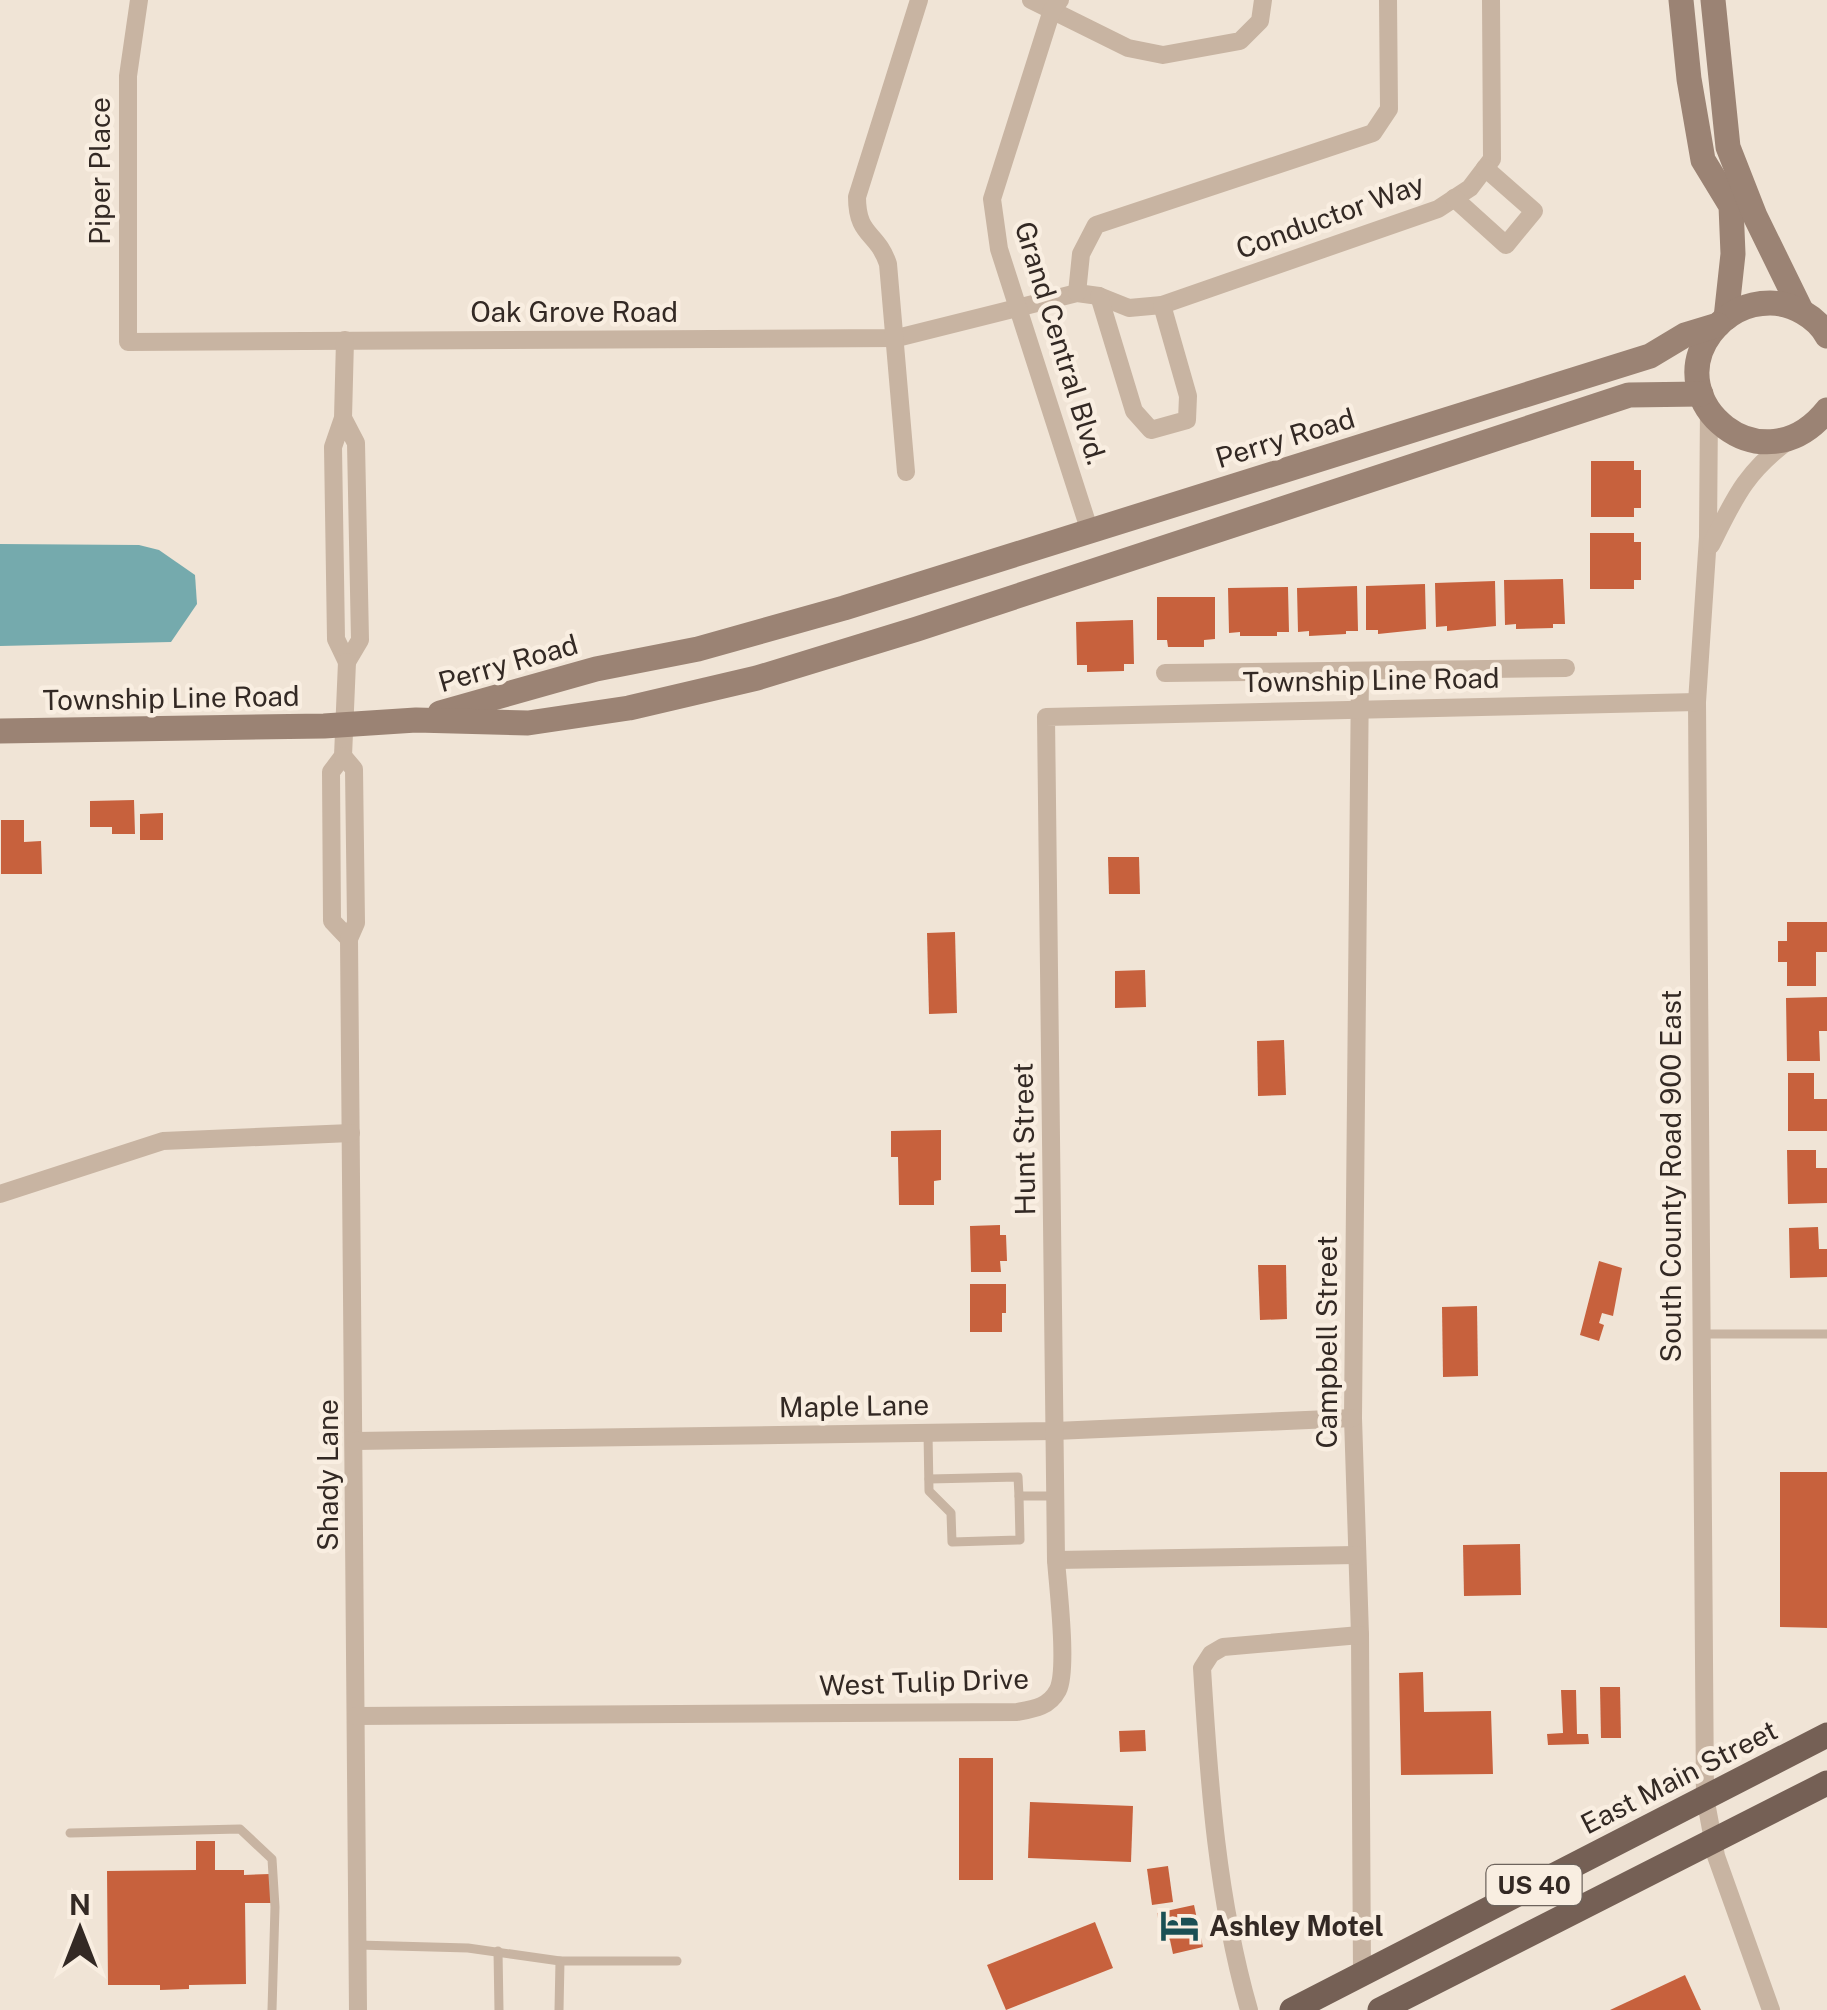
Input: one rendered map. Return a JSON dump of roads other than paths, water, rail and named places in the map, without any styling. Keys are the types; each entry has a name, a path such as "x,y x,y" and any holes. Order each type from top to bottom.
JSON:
{"main road":[{"name":"East Main Street","path":"1292,2010 1827,1736"},
{"name":"US 40","path":"1380,2010 1827,1782"}],"street":[{"name":"Piper Place","path":"128,342 128,76 140,0"},
{"path":"906,472 888,264 881,244 864,231 857,217 857,197 919,0"},
{"path":"1031,0 1056,5 1128,48 1162,56 1240,42 1260,21 1263,0"},
{"path":"1077,293 1081,254 1096,225 1373,134 1388,109 1388,0"},
{"path":"1454,198 1506,245 1534,211 1485,168 1492,159 1491,0"},
{"path":"1681,0 1703,160 1731,206 1733,254 1722,321 1705,342 1698,367 1705,401 1714,418 1736,435 1762,442 1789,440 1813,427 1827,410"},
{"path":"1713,0 1728,147 1754,216 1801,310 1825,330"},
{"name":"Grand Central Blvd.","path":"1056,5 992,199 999,249 1090,532"},
{"name":"Conductor Way","path":"1018,309 1077,293 1099,296 1129,308 1162,305 1438,208 1470,188 1485,168"},
{"path":"1099,296 1134,411 1151,430 1188,420 1188,396 1162,305"},
{"name":"Perry Road","path":"416,720 596,669 698,649 1090,532 1650,356 1746,306 1774,302 1801,310"},
{"name":"Oak Grove Road","path":"128,342 897,338 1018,309"},
{"path":"344,724 347,662 336,640 333,447 343,418 345,340"},
{"name":"Perry Road","path":"416,720 553,721 700,692 917,630 1629,395 1705,401"},
{"name":"South County Road 900 East","path":"1705,401 1707,555 1697,702 1705,1796 1712,1840 1771,2010"},
{"name":"South County Road 900 East","path":"1707,555 1740,487 1759,462 1789,440"},
{"path":"1165,674 1566,668"},
{"name":"Campbell Street","path":"1360,670 1353,1418 1360,1635 1362,1974"},
{"name":"Township Line Road","path":"1046,717 1697,702"},
{"name":"Hunt Street","path":"1046,717 1056,1560"},
{"name":"Township Line Road","path":"0,732 416,720"},
{"name":"Shady Lane","path":"344,724 343,756 354,769 356,924 349,939 358,2010"},
{"path":"0,1194 163,1141 351,1133"},
{"name":"Maple Lane","path":"355,1442 1056,1431 1353,1418"},
{"path":"1056,1560 1356,1555"},
{"name":"West Tulip Drive","path":"356,1716 1043,1707 1056,1694 1062,1674 1056,1560"},
{"path":"1249,2010 1222,1898 1210,1796 1202,1668 1211,1654 1224,1648 1360,1635"}],"lane":[{"path":"1702,1334 1827,1334"},
{"path":"928,1433 929,1491 951,1512 952,1542 1020,1540 1018,1477 929,1479"},
{"path":"1019,1496 1056,1496"},
{"path":"70,1833 240,1830 272,1859 272,2010"},
{"path":"358,1945 498,1951 560,1962 677,1961"},
{"path":"498,1951 498,2010"},
{"path":"560,1962 560,2010"}],"water":[{"path":"0,544 139,545 159,550 195,575 197,604 171,642 0,646"}],"place":[{"name":"Ashley Motel","path":"1179,1926"}]}
